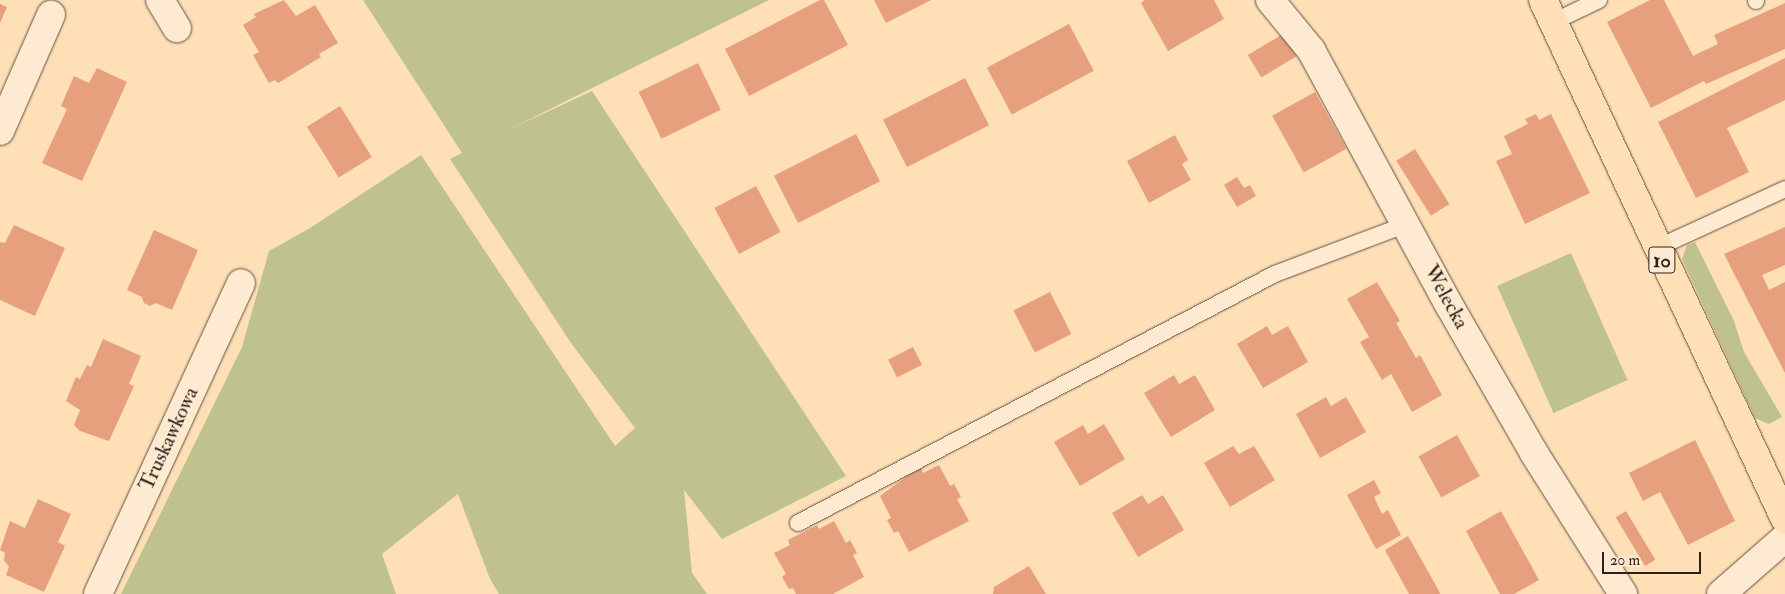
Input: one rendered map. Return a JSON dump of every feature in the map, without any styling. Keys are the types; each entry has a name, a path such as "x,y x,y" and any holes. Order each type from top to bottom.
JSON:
{"main road":[{"name":"10","path":"1548,11 1785,519"}],"street":[{"path":"160,0 177,28"},
{"name":"Welecka","path":"1270,0 1311,50 1405,224 1534,453 1623,594"},
{"path":"0,131 51,15"},
{"name":"Truskawkowa","path":"98,594 241,283"},
{"path":"1721,594 1785,538"}],"lane":[{"path":"1548,11 1599,0"},
{"path":"1657,248 1785,189"},
{"path":"798,523 1274,274 1405,224"}],"green space":[{"path":"363,0 769,0 506,131 592,91 846,476 722,539 684,490 692,573 707,594 499,594 490,579 458,494 382,554 396,594 121,594 242,347 269,251 310,228 421,155 615,446 635,428 571,343 450,159 462,153"},
{"path":"1695,242 1734,321 1744,352 1782,417 1769,424 1755,418 1682,259 1687,245"},
{"path":"1571,253 1628,380 1554,413 1497,286"}],"building":[{"path":"284,0 296,16 315,5 338,43 319,54 321,57 278,83 275,80 269,83 253,55 259,52 243,25 256,17 254,14"},
{"path":"820,0 824,0 848,45 749,96 725,49"},
{"path":"874,0 931,0 886,23"},
{"path":"1145,0 1214,0 1224,19 1168,51 1141,3"},
{"path":"1650,0 1664,0 1693,56 1718,44 1714,35 1785,3 1785,49 1706,84 1704,81 1651,108 1607,22"},
{"path":"0,4 7,7 0,23"},
{"path":"1069,24 1094,71 1012,114 987,68"},
{"path":"1283,34 1296,56 1261,77 1248,55"},
{"path":"1785,58 1785,100 1727,128 1749,172 1696,198 1658,122"},
{"path":"698,63 721,110 661,139 639,92"},
{"path":"97,68 127,82 82,181 42,163 67,109 61,106 74,76 89,83"},
{"path":"965,78 989,125 907,167 883,120"},
{"path":"1315,92 1347,149 1304,173 1272,116"},
{"path":"340,106 372,157 339,178 307,127"},
{"path":"1536,114 1539,120 1551,114 1590,193 1525,224 1496,161 1512,154 1504,136 1528,124 1525,119"},
{"path":"856,134 880,181 798,223 774,176"},
{"path":"1175,135 1188,160 1182,164 1191,180 1149,203 1127,161"},
{"path":"1415,149 1449,204 1431,216 1396,161"},
{"path":"1237,177 1244,188 1250,185 1256,196 1237,207 1224,185"},
{"path":"756,186 780,232 739,254 715,208"},
{"path":"14,225 65,248 35,316 0,300 0,242 5,243"},
{"path":"1785,227 1785,265 1762,275 1769,290 1785,282 1785,373 1724,254"},
{"path":"154,230 198,250 172,310 156,303 150,306 144,303 142,297 127,290"},
{"path":"1377,282 1400,321 1396,323 1416,358 1420,355 1442,395 1412,412 1391,374 1382,380 1360,342 1369,337 1347,299"},
{"path":"1050,292 1071,334 1035,352 1013,311"},
{"path":"1267,326 1272,335 1288,326 1308,362 1263,388 1237,344"},
{"path":"103,339 141,356 129,384 134,386 109,441 80,431 74,425 80,410 66,401 76,377 80,379 87,365 91,367"},
{"path":"913,347 922,365 897,378 888,360"},
{"path":"1174,375 1179,384 1195,375 1215,410 1171,437 1144,393"},
{"path":"1326,397 1331,406 1346,397 1366,432 1320,458 1296,414"},
{"path":"1104,424 1125,459 1080,486 1054,442 1083,425 1088,434"},
{"path":"1457,435 1480,476 1441,497 1419,456"},
{"path":"1695,440 1735,521 1688,545 1660,492 1643,501 1629,473"},
{"path":"1233,446 1239,454 1254,446 1275,480 1230,507 1204,463"},
{"path":"939,465 950,486 954,484 961,497 957,499 969,521 909,552 898,531 894,533 887,520 891,518 880,496 921,468 923,473"},
{"path":"1374,480 1381,493 1374,497 1382,514 1388,510 1401,535 1376,549 1347,495"},
{"path":"1142,495 1148,504 1163,495 1184,530 1138,557 1112,513"},
{"path":"38,499 71,514 58,542 65,546 44,592 6,575 9,567 4,560 5,553 0,550 10,521 25,528"},
{"path":"1501,511 1539,580 1514,594 1500,594 1466,531"},
{"path":"1626,511 1655,560 1645,566 1616,517"},
{"path":"834,521 846,543 850,540 857,553 853,555 864,577 833,594 796,594 793,588 789,589 782,577 786,574 774,553 790,545 788,540 817,525 819,529"},
{"path":"1408,536 1440,594 1409,594 1385,550"},
{"path":"1029,566 1046,594 993,594 994,587"}]}
